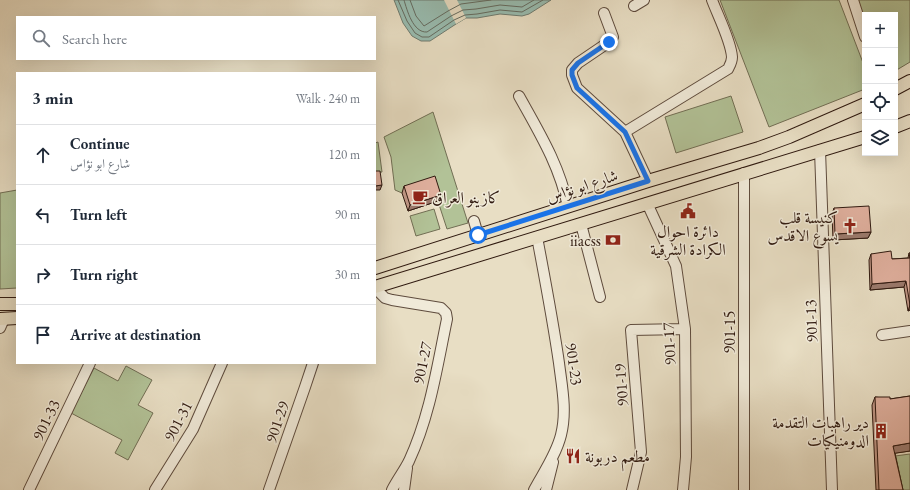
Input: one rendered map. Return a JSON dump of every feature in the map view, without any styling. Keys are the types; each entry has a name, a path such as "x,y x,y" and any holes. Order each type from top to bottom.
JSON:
{"main road":[{"path":"898,87 910,81"},
{"name":"شارع ابو نؤاس","path":"376,268 648,181 774,143 862,105"},
{"path":"898,126 910,121"},
{"path":"376,288 862,138"},
{"path":"0,304 16,304"},
{"path":"1,322 16,318"}],"street":[{"path":"634,6 644,0"},
{"path":"625,132 728,69 732,58 730,45 712,0"},
{"path":"853,0 862,28"},
{"path":"604,13 613,37 609,42 578,63 572,70 572,75 577,88 625,132 648,181"},
{"path":"519,96 549,150 556,166 568,207"},
{"name":"901-13","path":"820,150 832,490"},
{"name":"901-15","path":"744,173 744,490"},
{"name":"901-17","path":"647,203 676,266 685,329 686,457 683,490"},
{"path":"474,222 478,235"},
{"path":"581,224 600,297"},
{"name":"901-23","path":"534,490 557,446 561,434 564,412 564,401 556,340 537,238"},
{"name":"901-27","path":"376,289 385,298 441,308 446,313 447,318 435,380 424,421 408,461 392,490"},
{"name":"901-19","path":"632,490 641,452 631,330 685,329"},
{"path":"882,335 910,331"},
{"name":"901-33","path":"29,490 90,364"},
{"name":"901-31","path":"156,490 193,429 222,364"},
{"name":"901-29","path":"269,490 313,364"},
{"path":"546,490 557,446"},
{"path":"404,490 408,461"}],"green space":[{"path":"720,0 839,0 862,60 862,90 769,127"},
{"path":"852,0 910,0 910,62 898,69 898,12 862,12 862,25"},
{"path":"731,96 743,132 676,153 665,117"},
{"path":"433,112 468,223 447,229 432,183 402,193 395,190 391,157 384,137"},
{"path":"378,142 382,172 376,173 376,143"},
{"path":"16,190 16,288 0,289 0,193"},
{"path":"434,209 440,229 416,236 410,216"},
{"path":"126,366 152,380 138,405 153,413 128,460 115,453 122,440 71,413 94,368 118,381"},
{"path":"910,454 910,490 901,490 895,456"}],"water":[{"path":"394,0 551,0 529,14 522,16 500,14 477,18 466,18 430,41 421,41 412,36 403,23"}],"pier":[{"path":"444,0 457,0 466,18 456,24"}],"building":[{"path":"376,171 380,171 382,185 376,186"},
{"path":"435,176 441,195 410,205 404,186"},
{"name":"كنيسة قلب يسوع الاقدس","path":"869,206 871,232 835,234 834,208"},
{"path":"891,251 892,259 910,258 910,305 906,281 872,284 871,254"},
{"path":"910,396 910,443 893,446 903,490 879,490 875,397 890,397 890,399"}],"place":[{"name":"كازينو العراق","path":"420,197"},
{"name":"دائرة احوال الكرادة الشرقية","path":"688,211"},
{"name":"كنيسة قلب يسوع الاقدس","path":"850,226"},
{"name":"iiacss","path":"613,240"},
{"name":"دير راهبات التقدمة الدومنيكيات","path":"881,431"},
{"name":"مطعم دربونة","path":"573,456"}],"route":[{"path":"478,235 648,181 625,132 577,88 572,75 572,70 578,63 609,42"}]}
